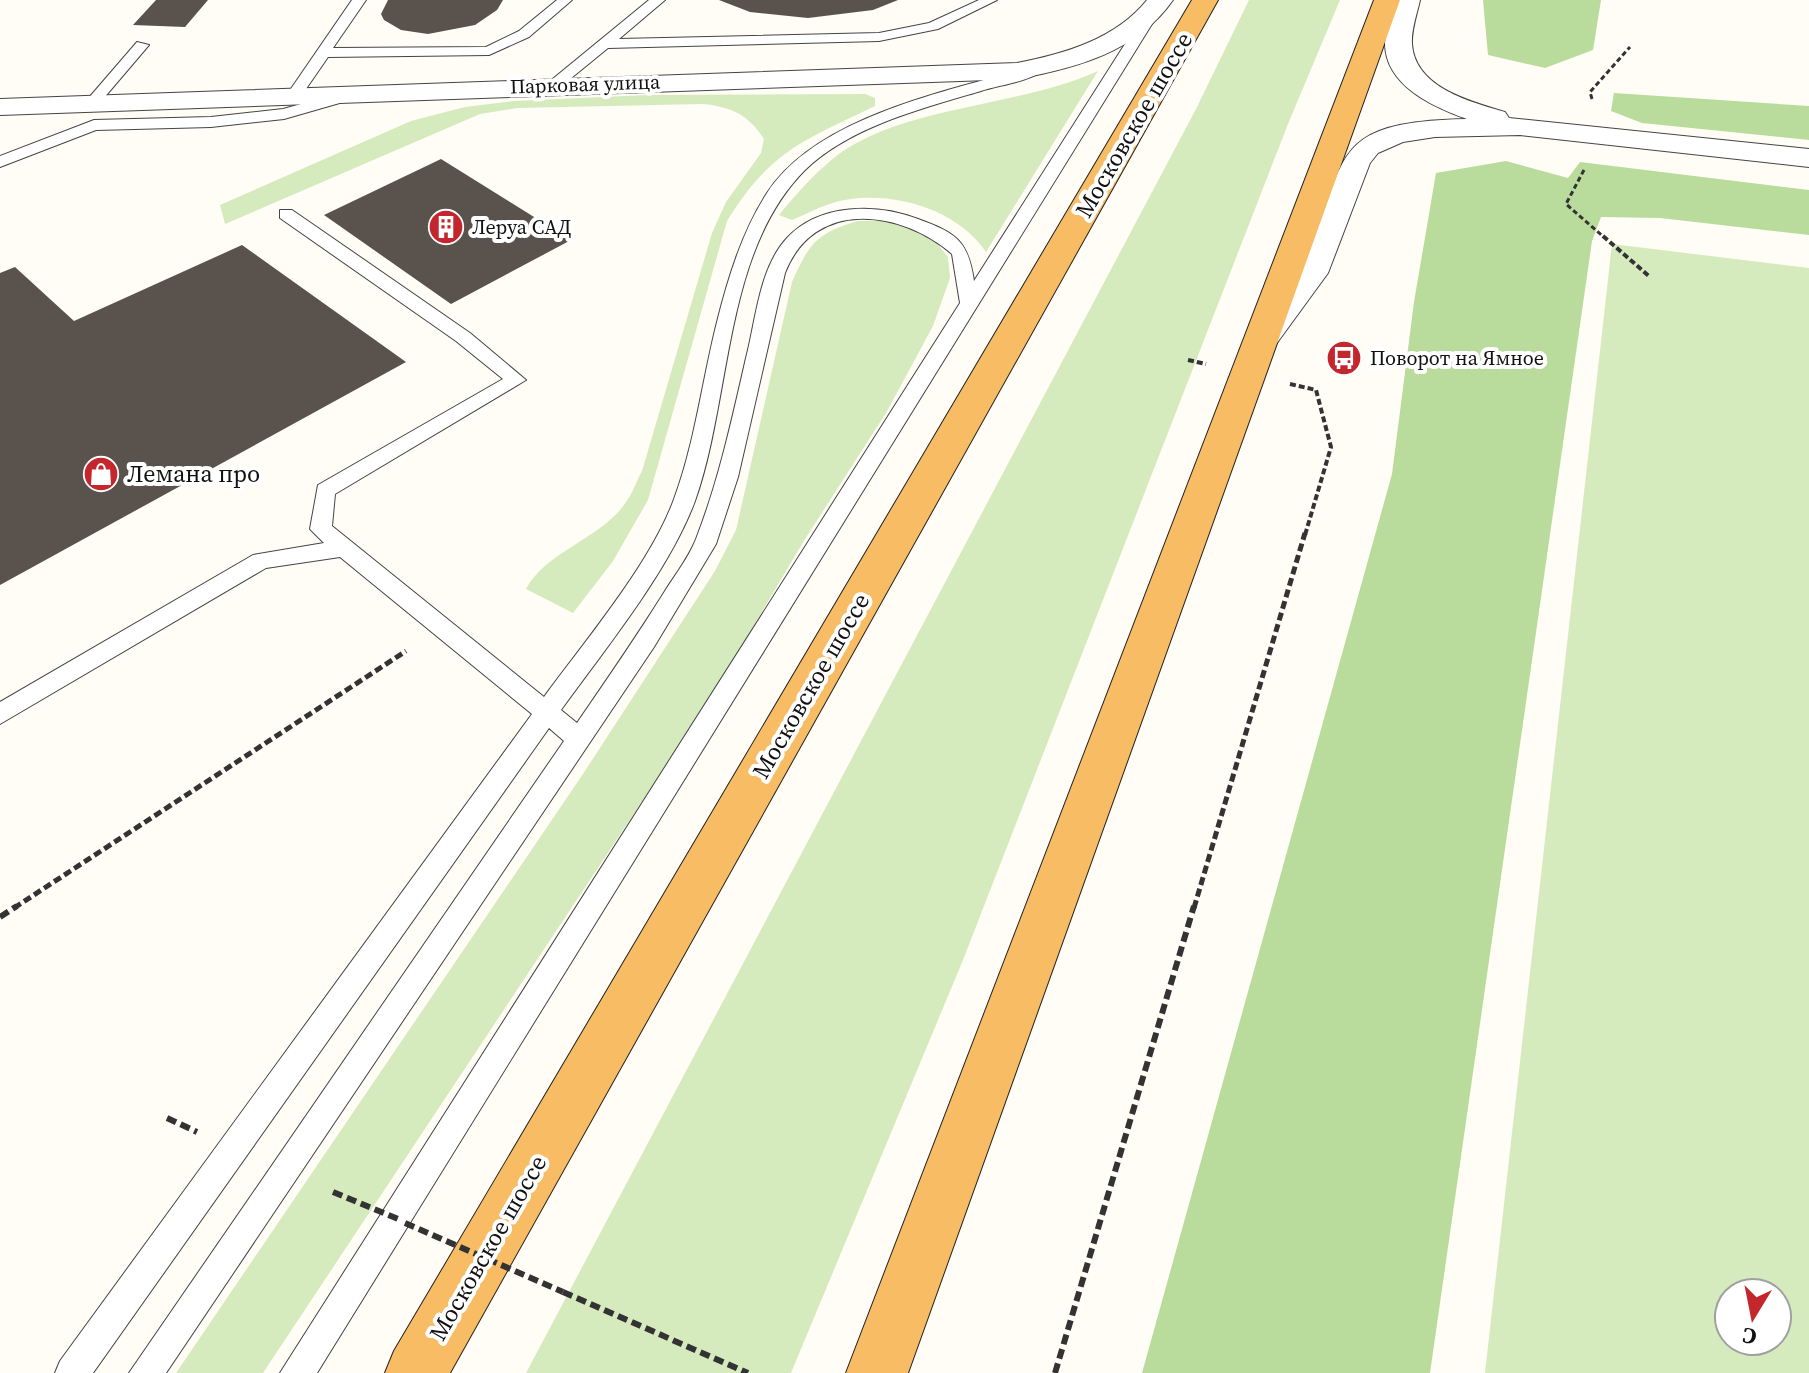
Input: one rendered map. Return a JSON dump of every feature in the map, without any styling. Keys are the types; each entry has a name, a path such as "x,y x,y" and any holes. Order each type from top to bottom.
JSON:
{"highway":[{"name":"Московское шоссе","path":"416,1373 1205,0"},
{"path":"877,1373 1387,0"}],"street":[{"path":"1407,0 1399,48 1407,72 1428,91 1464,109 1520,126"},
{"name":"Парковая улица","path":"0,107 554,85 978,74 1049,66 1114,39 1157,4"},
{"path":"1255,356 1312,273 1356,161 1368,147 1396,134 1424,129 1520,126 1809,158"}],"lane":[{"path":"294,96 359,0"},
{"path":"322,53 451,55 489,51 524,34 565,0"},
{"path":"554,85 658,0"},
{"path":"606,44 879,37 933,26 990,0"},
{"path":"297,1373 1157,4"},
{"path":"92,103 142,45"},
{"path":"72,1373 625,603 684,500 744,258 772,197 800,166 858,131 931,102 1049,66"},
{"path":"0,162 94,125 211,122 284,114 358,93"},
{"path":"286,214 463,337 516,380 325,490 321,529 578,738"},
{"path":"146,1373 646,641 705,544 728,477 776,273 799,235 840,217 859,214 898,217 925,225 948,239 961,252 968,301"},
{"path":"0,714 261,561 345,548"}],"path":[{"path":"1055,1373 1331,447 1316,390 1255,356 1188,360"},
{"path":"0,917 406,651"},
{"path":"333,1192 748,1373"}],"green space":[{"path":"1249,0 1340,0 1288,124 963,960 791,1373 526,1373 1196,109"},
{"path":"1483,0 1601,0 1593,50 1545,68 1488,55"},
{"path":"1098,71 986,252 960,226 908,202 851,199 828,204 792,220 779,215 827,164 862,140 927,117 1067,83"},
{"path":"1614,93 1809,106 1809,140 1642,123 1611,111"},
{"path":"865,94 875,98 875,106 790,150 759,178 727,221 648,500 613,561 573,613 526,589 535,576 559,555 601,528 632,493 642,471 712,233 726,202 761,153 764,139 752,123 738,113 703,104 517,108 480,114 225,224 220,205 411,121 465,107 514,101 647,95"},
{"path":"1506,161 1568,178 1580,162 1809,190 1809,235 1660,218 1601,217 1592,241 1430,1373 1142,1373 1392,474 1414,302 1436,173"},
{"path":"858,221 887,221 911,230 936,242 948,257 950,278 933,326 886,413 805,539 712,696 263,1373 176,1373 583,774 715,571 736,530 792,282 809,249 816,242 832,230"},
{"path":"1612,244 1809,268 1809,1373 1485,1373"}],"building":[{"path":"156,0 208,0 185,27 133,25"},
{"path":"388,0 503,0 497,10 475,25 428,34 401,30 384,20 381,14"},
{"path":"719,0 898,0 873,10 808,18 750,12"},
{"name":"Леруа САД","path":"441,159 571,240 451,304 324,215"},
{"name":"Лемана про","path":"242,245 406,362 0,585 0,273 15,267 74,321"}],"place":[{"name":"Леруа САД","path":"446,227"},
{"name":"Поворот на Ямное","path":"1344,358"},
{"name":"Лемана про","path":"101,474"}]}
